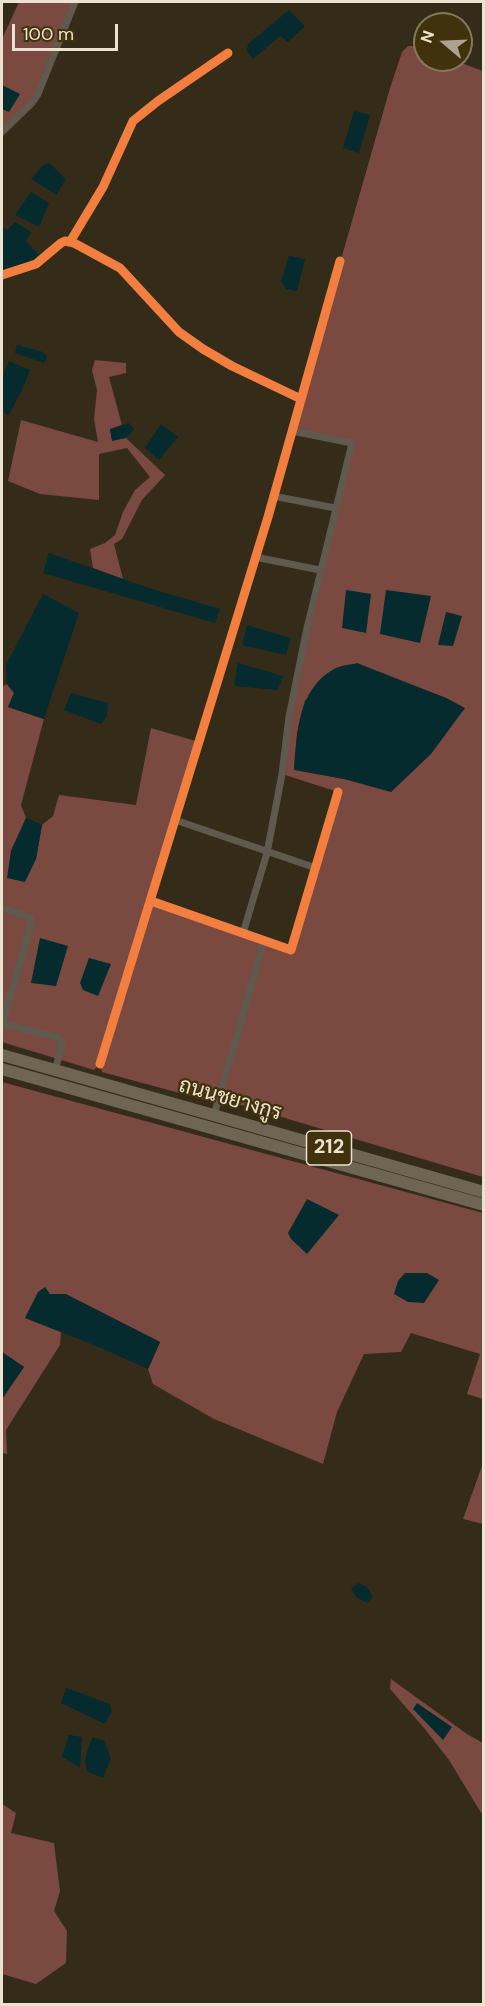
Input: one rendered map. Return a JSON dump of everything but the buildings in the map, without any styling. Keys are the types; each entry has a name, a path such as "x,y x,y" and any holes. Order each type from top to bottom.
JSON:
{"highway":[{"name":"ถนนชยางกูร","path":"2,1055 483,1192"},
{"name":"ถนนชยางกูร","path":"2,1069 483,1206"},
{"path":"172,1117 175,1104"}],"street":[{"path":"2,132 32,103 38,94 75,2"},
{"path":"70,242 103,187 133,121 158,100 228,52"},
{"path":"2,275 36,264 61,243 70,242 120,268 179,332 203,349 244,372 301,399"},
{"path":"100,1064 255,557 340,261"},
{"path":"243,933 267,853 282,774 289,717 320,570 352,442 292,431"},
{"path":"273,496 335,508"},
{"path":"255,557 320,570"},
{"path":"150,901 291,950 338,792"},
{"path":"175,820 316,868"},
{"path":"2,908 31,918 2,1024 59,1038 62,1044 55,1071"},
{"path":"213,1115 264,941"}],"shaded area":[{"path":"19,2 75,2 38,94 2,132 2,39"},
{"path":"408,46 413,46 413,72 473,72 473,67 483,71 483,1177 231,1102 222,1084 209,1101 102,1072 100,1064 94,1070 2,1042 2,687 7,684 14,693 8,707 44,719 21,805 26,818 11,851 36,859 42,825 53,816 59,795 136,805 151,728 199,742 151,901 291,950 338,792 282,774 289,717 352,443 292,431 402,52","holes":["406,683 446,698 465,709 344,779 294,769 297,733 305,700"]},
{"path":"95,360 126,363 126,373 109,377 122,425 110,429 112,440 126,438 165,475 142,500 122,539 114,544 123,579 93,568 90,549 105,543 115,535 123,512 135,490 150,477 127,448 99,454 99,500 40,494 8,481 21,420 98,442 94,419 97,390 92,370"},
{"path":"2,1082 483,1213 483,1399 467,1394 480,1354 411,1333 401,1352 364,1354 337,1412 323,1464 214,1419 153,1384 148,1369 160,1342 66,1294 50,1294 26,1318 61,1331 60,1345 6,1430 7,1454 2,1453 2,1399 24,1367 2,1352"},
{"path":"483,1463 483,1524 463,1519"},
{"path":"391,1679 483,1743 483,1816 449,1760 390,1689"},
{"path":"2,1804 16,1813 11,1833 54,1843 60,1891 54,1911 67,1931 66,1963 36,1984 2,1974"}],"water":[{"path":"289,10 305,26 288,42 280,36 253,59 247,51 248,44"},
{"path":"2,85 20,94 9,112 2,109"},
{"path":"354,111 370,115 359,153 343,148"},
{"path":"49,163 66,179 56,195 31,179 42,166"},
{"path":"31,192 49,203 39,227 15,215"},
{"path":"15,222 31,232 26,241 43,259 2,275 2,226 7,230"},
{"path":"289,256 305,259 297,291 286,289 281,281"},
{"path":"17,345 43,352 47,357 44,363 15,353"},
{"path":"9,361 30,370 8,416 2,411 2,378"},
{"path":"129,423 134,430 126,438 112,441 110,429"},
{"path":"161,424 178,437 159,460 145,448"},
{"path":"49,553 149,588 220,609 215,623 43,573"},
{"path":"346,590 371,594 366,633 342,628"},
{"path":"386,590 431,596 420,643 380,634"},
{"path":"43,594 79,613 44,719 8,707 14,693 7,684 6,665"},
{"path":"446,612 462,616 453,646 438,645"},
{"path":"247,625 291,638 286,655 242,645"},
{"path":"238,663 283,676 278,690 234,686"},
{"path":"357,663 446,698 465,708 431,754 391,792 344,779 294,770 298,727 306,700 313,688 334,669"},
{"path":"71,693 108,703 107,716 101,724 64,710"},
{"path":"26,818 42,825 36,859 25,882 7,878 11,851"},
{"path":"40,938 68,946 56,986 31,983"},
{"path":"89,958 111,964 98,996 83,990 80,983"},
{"path":"307,1199 339,1215 307,1254 291,1239 288,1233"},
{"path":"405,1273 427,1273 439,1280 424,1303 408,1302 394,1294 398,1281"},
{"path":"45,1287 50,1294 65,1294 160,1342 148,1369 25,1318 38,1292"},
{"path":"2,1352 24,1367 2,1399"},
{"path":"358,1583 367,1587 373,1597 367,1603 356,1597 351,1589"},
{"path":"66,1688 110,1704 112,1712 105,1724 61,1703"},
{"path":"417,1703 452,1727 443,1740 413,1709"},
{"path":"69,1735 82,1737 80,1768 62,1757"},
{"path":"93,1737 104,1741 111,1758 103,1778 88,1772 86,1768 86,1754"}],"cycle path":[{"path":"70,242 103,187 133,121 228,53"},
{"path":"2,275 36,264 65,241 74,243 120,268 179,332 203,349 232,366 301,399"},
{"path":"100,1064 268,517 340,261"},
{"path":"151,901 291,950 338,792"}]}
